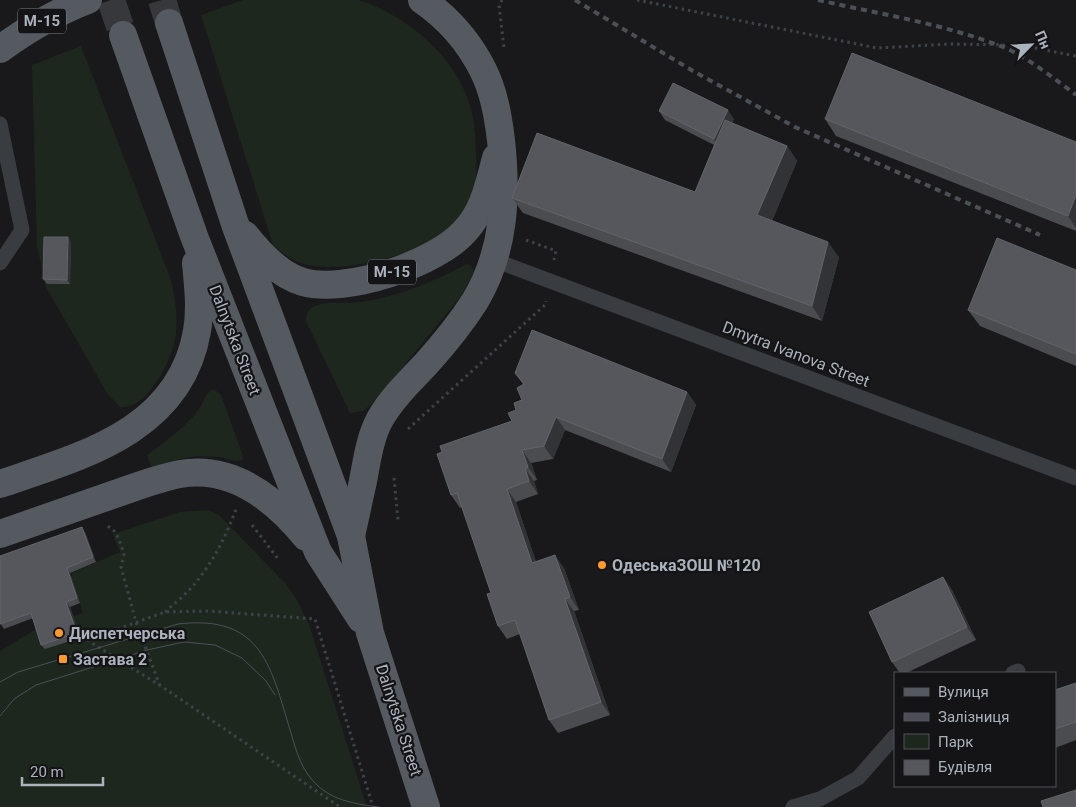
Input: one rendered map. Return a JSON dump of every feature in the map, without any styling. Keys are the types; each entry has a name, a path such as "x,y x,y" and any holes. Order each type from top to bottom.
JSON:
{"main road":[{"name":"М-15","path":"0,49 30,28 70,7 88,0"},
{"name":"М-15","path":"235,224 259,252 282,272 303,282 325,285 375,278 403,269 429,258 450,246 466,231 480,211 501,143 496,108 484,71 471,50 454,28 422,0"},
{"name":"Dalnytska Street","path":"169,23 235,224 351,536 370,633 426,807"},
{"name":"Dalnytska Street","path":"123,35 194,236 318,552 370,633"},
{"path":"351,536 370,448 380,419 398,394 457,328 487,279 494,260 505,198 501,143"},
{"path":"0,484 104,445 139,425 166,400 188,366 198,331 198,290 194,236"},
{"path":"0,534 153,482 180,474 199,472 219,474 238,480 260,492 290,518 318,552"}],"lane":[{"path":"0,124 22,230 0,263"},
{"name":"Dmytra Ivanova Street","path":"494,260 1072,477 1076,491"},
{"path":"793,807 820,799 858,778 894,737"}],"path":[{"path":"637,0 877,48 950,44 1019,45 1076,56"},
{"path":"520,238 556,251"},
{"path":"404,433 546,304"},
{"path":"393,475 398,520"},
{"path":"232,504 237,506 242,512"},
{"path":"165,612 191,588 212,558 228,531 237,506"},
{"path":"114,520 105,524 114,531 119,539 124,554 121,567 136,622 161,686"},
{"path":"252,524 279,560"},
{"path":"340,807 161,686 87,640 165,612 208,611 315,619 373,807"}],"green space":[{"path":"243,0 359,0 395,16 427,40 454,71 463,88 473,118 476,161 475,186 471,204 460,220 442,234 420,246 395,256 369,263 320,267 293,260 273,245 201,15"},
{"path":"81,46 171,280 176,306 176,333 165,368 150,391 141,400 131,405 120,407 107,393 46,287 37,246 32,65"},
{"path":"467,264 471,265 474,272 461,296 373,403 363,411 350,413 306,321 309,310 320,304 375,300 403,292"},
{"path":"212,389 221,395 243,456 242,460 235,461 220,457 196,456 175,460 152,468 147,455 186,424 197,412"},
{"path":"208,510 219,515 286,584 298,602 309,624 367,807 0,807 0,651 38,628 83,613 72,579 72,573 120,552 113,534 180,512"}],"building":[{"path":"852,53 1076,142 1076,195 1068,216 825,119"},
{"path":"673,83 728,110 714,139 659,111"},
{"path":"725,120 787,146 757,215 828,242 812,306 512,198 537,133 695,192"},
{"path":"44,237 68,237 67,280 43,279"},
{"path":"997,238 1076,270 1076,354 968,310"},
{"path":"532,330 687,392 662,459 556,417 544,446 522,450 528,467 525,468 529,481 507,489 532,563 555,555 570,597 565,599 601,702 549,720 515,620 498,626 487,594 491,593 457,493 451,495 437,454 442,452 440,446 512,421 508,413 516,410 514,403 522,400 517,388 524,384 515,373"},
{"path":"82,527 93,557 67,568 77,598 66,602 77,633 41,645 31,613 0,624 0,556"},
{"path":"943,577 967,627 892,662 869,612"},
{"path":"1076,683 1076,722 1056,729 1056,690"},
{"path":"1076,790 1076,807 1043,807 1041,801"}],"tunnel":[{"path":"111,0 123,35"},
{"path":"162,0 169,23"}],"tram line":[{"path":"0,682 18,672 178,624 206,623 229,628 246,637 259,650 269,667 297,754 311,779 323,790 337,798 353,803 379,807"},
{"path":"0,716 14,699 36,685 147,650 184,642 215,645 242,658 266,681 275,695"}],"railway":[{"path":"575,0 693,71 795,127 1040,235"},
{"path":"818,0 935,26 1003,47 1031,62 1076,95"}],"place":[{"name":"ОдеськаЗОШ №120","path":"602,565"},
{"name":"Диспетчерська","path":"59,633"},
{"name":"Застава 2","path":"63,659"}]}
